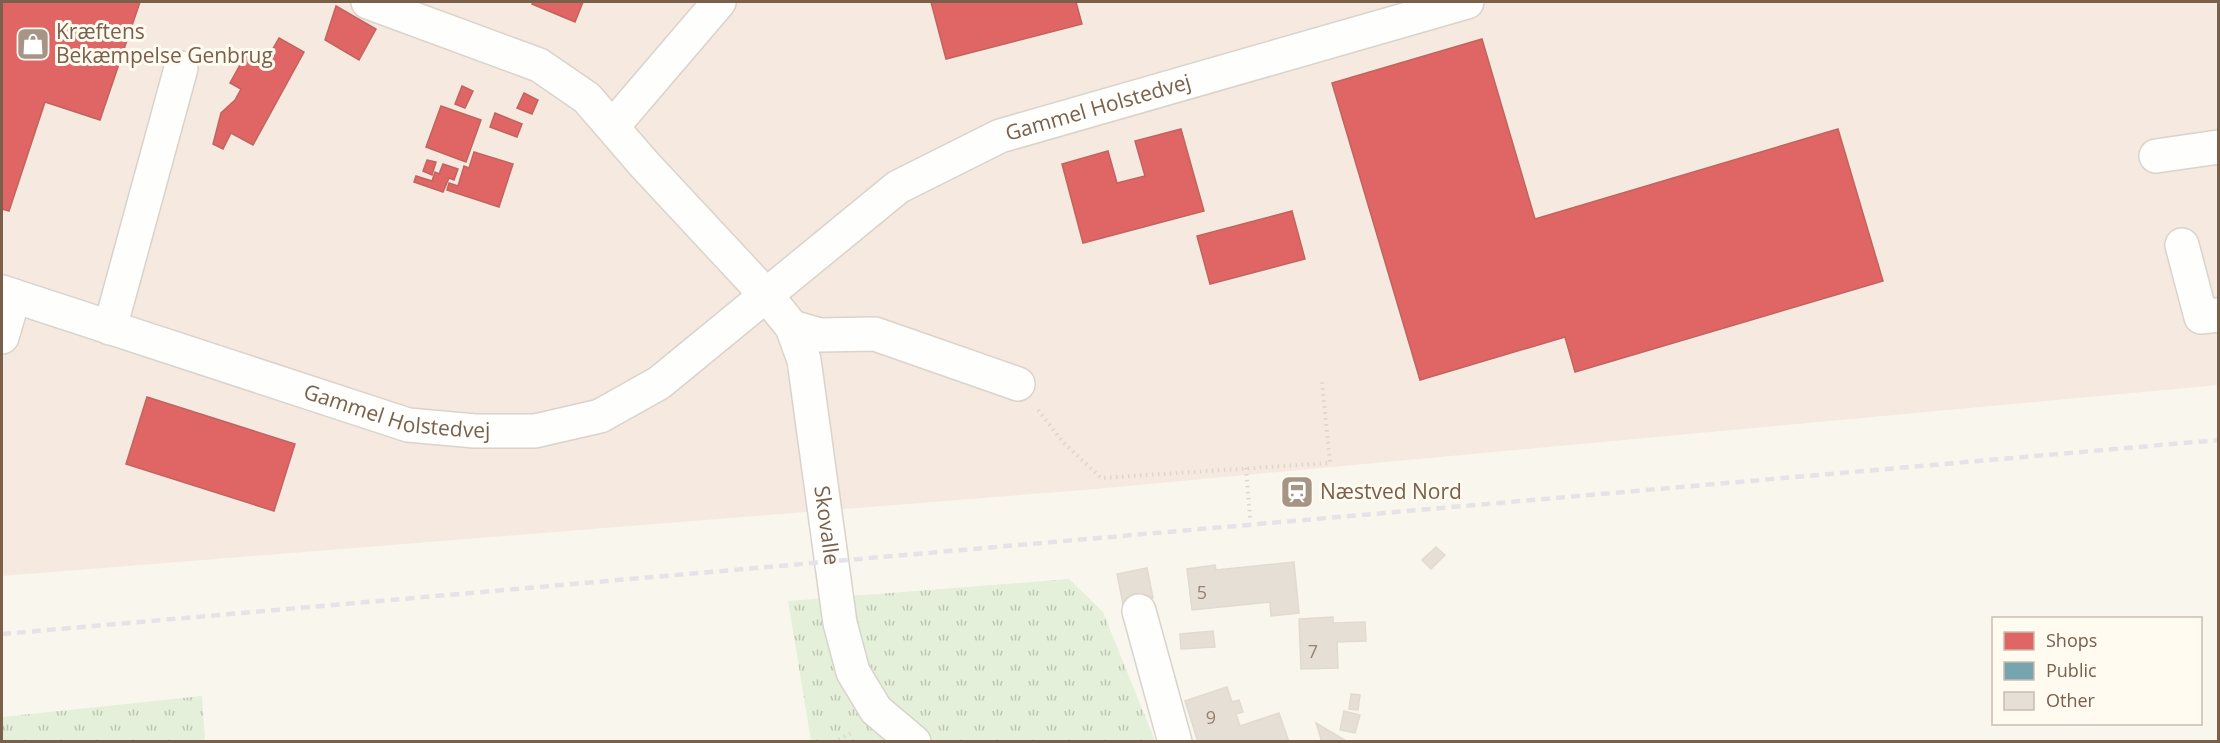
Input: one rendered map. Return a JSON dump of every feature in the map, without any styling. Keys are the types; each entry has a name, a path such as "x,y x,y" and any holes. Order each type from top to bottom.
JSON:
{"street":[{"path":"368,2 539,65 587,98 644,164 766,296"},
{"path":"613,126 719,2"},
{"name":"Gammel Holstedvej","path":"8,294 408,425 475,431 535,431 600,416 659,383 898,187 1000,136 1467,2"},
{"path":"110,328 181,68"},
{"path":"2156,156 2218,147"},
{"path":"2181,245 2201,317 2218,315"},
{"path":"2,337 8,294"},
{"name":"Skovalle","path":"766,296 792,327 804,360 840,623 853,672 876,710 914,741"},
{"path":"792,327 820,335 875,334 1018,384"},
{"path":"1139,611 1175,741"}],"path":[{"path":"1018,384 1062,441 1101,478 1330,463 1322,382"},
{"path":"1246,468 1250,518"}],"shaded area":[{"path":"2,2 2218,2 2218,385 1095,489 2,576"}],"green space":[{"path":"1069,579 1103,612 1155,741 811,741 788,601"},
{"path":"202,696 205,741 2,741 2,717"}],"building: Shops":[{"path":"2,2 140,2 100,120 45,102 9,211 2,209"},
{"path":"533,2 583,2 575,22 532,4"},
{"path":"931,2 1076,2 1082,24 946,59"},
{"path":"336,6 376,29 359,60 325,40"},
{"path":"279,38 304,52 253,145 231,133 223,149 213,144 221,113 235,100 241,89 230,83 245,56 263,66"},
{"path":"1482,39 1535,219 1838,129 1883,281 1575,372 1565,337 1420,380 1332,83"},
{"path":"462,86 473,91 465,108 455,104"},
{"path":"524,93 538,100 532,114 517,108"},
{"path":"441,106 481,120 466,162 426,147"},
{"path":"495,113 522,124 517,137 490,127"},
{"path":"1181,129 1204,211 1083,243 1062,164 1108,151 1117,183 1145,176 1135,141"},
{"path":"474,152 513,164 499,207 447,190 449,183 458,186 464,166 469,168"},
{"path":"427,160 436,162 432,175 423,171"},
{"path":"443,164 458,169 454,180 449,178 443,192 414,182 416,176 432,181 435,172 439,174"},
{"path":"1292,211 1305,259 1210,284 1197,236"},
{"path":"147,397 295,444 274,511 126,464"}],"building: Public":[{"path":"1311,486 1312,495 1283,497 1282,490"}],"building: Other":[{"path":"1436,547 1445,555 1431,569 1422,560"},
{"path":"1294,562 1299,613 1271,616 1270,602 1192,610 1187,569 1215,565 1216,570"},
{"path":"1147,568 1153,598 1123,604 1117,574"},
{"path":"1333,617 1333,623 1365,622 1366,641 1337,642 1338,668 1301,669 1299,619"},
{"path":"1213,631 1215,647 1181,649 1180,634"},
{"path":"1227,687 1232,702 1239,700 1243,712 1236,714 1240,726 1279,713 1289,742 1198,742 1185,701"},
{"path":"1351,694 1360,695 1358,710 1349,709"},
{"path":"1344,711 1360,715 1355,733 1340,730"},
{"path":"1316,723 1348,742 1322,742"}],"railway":[{"path":"2,634 2218,440"}],"place":[{"name":"Kræftens Bekæmpelse Genbrug","path":"33,44"},
{"name":"Næstved Nord","path":"1297,492"}]}
